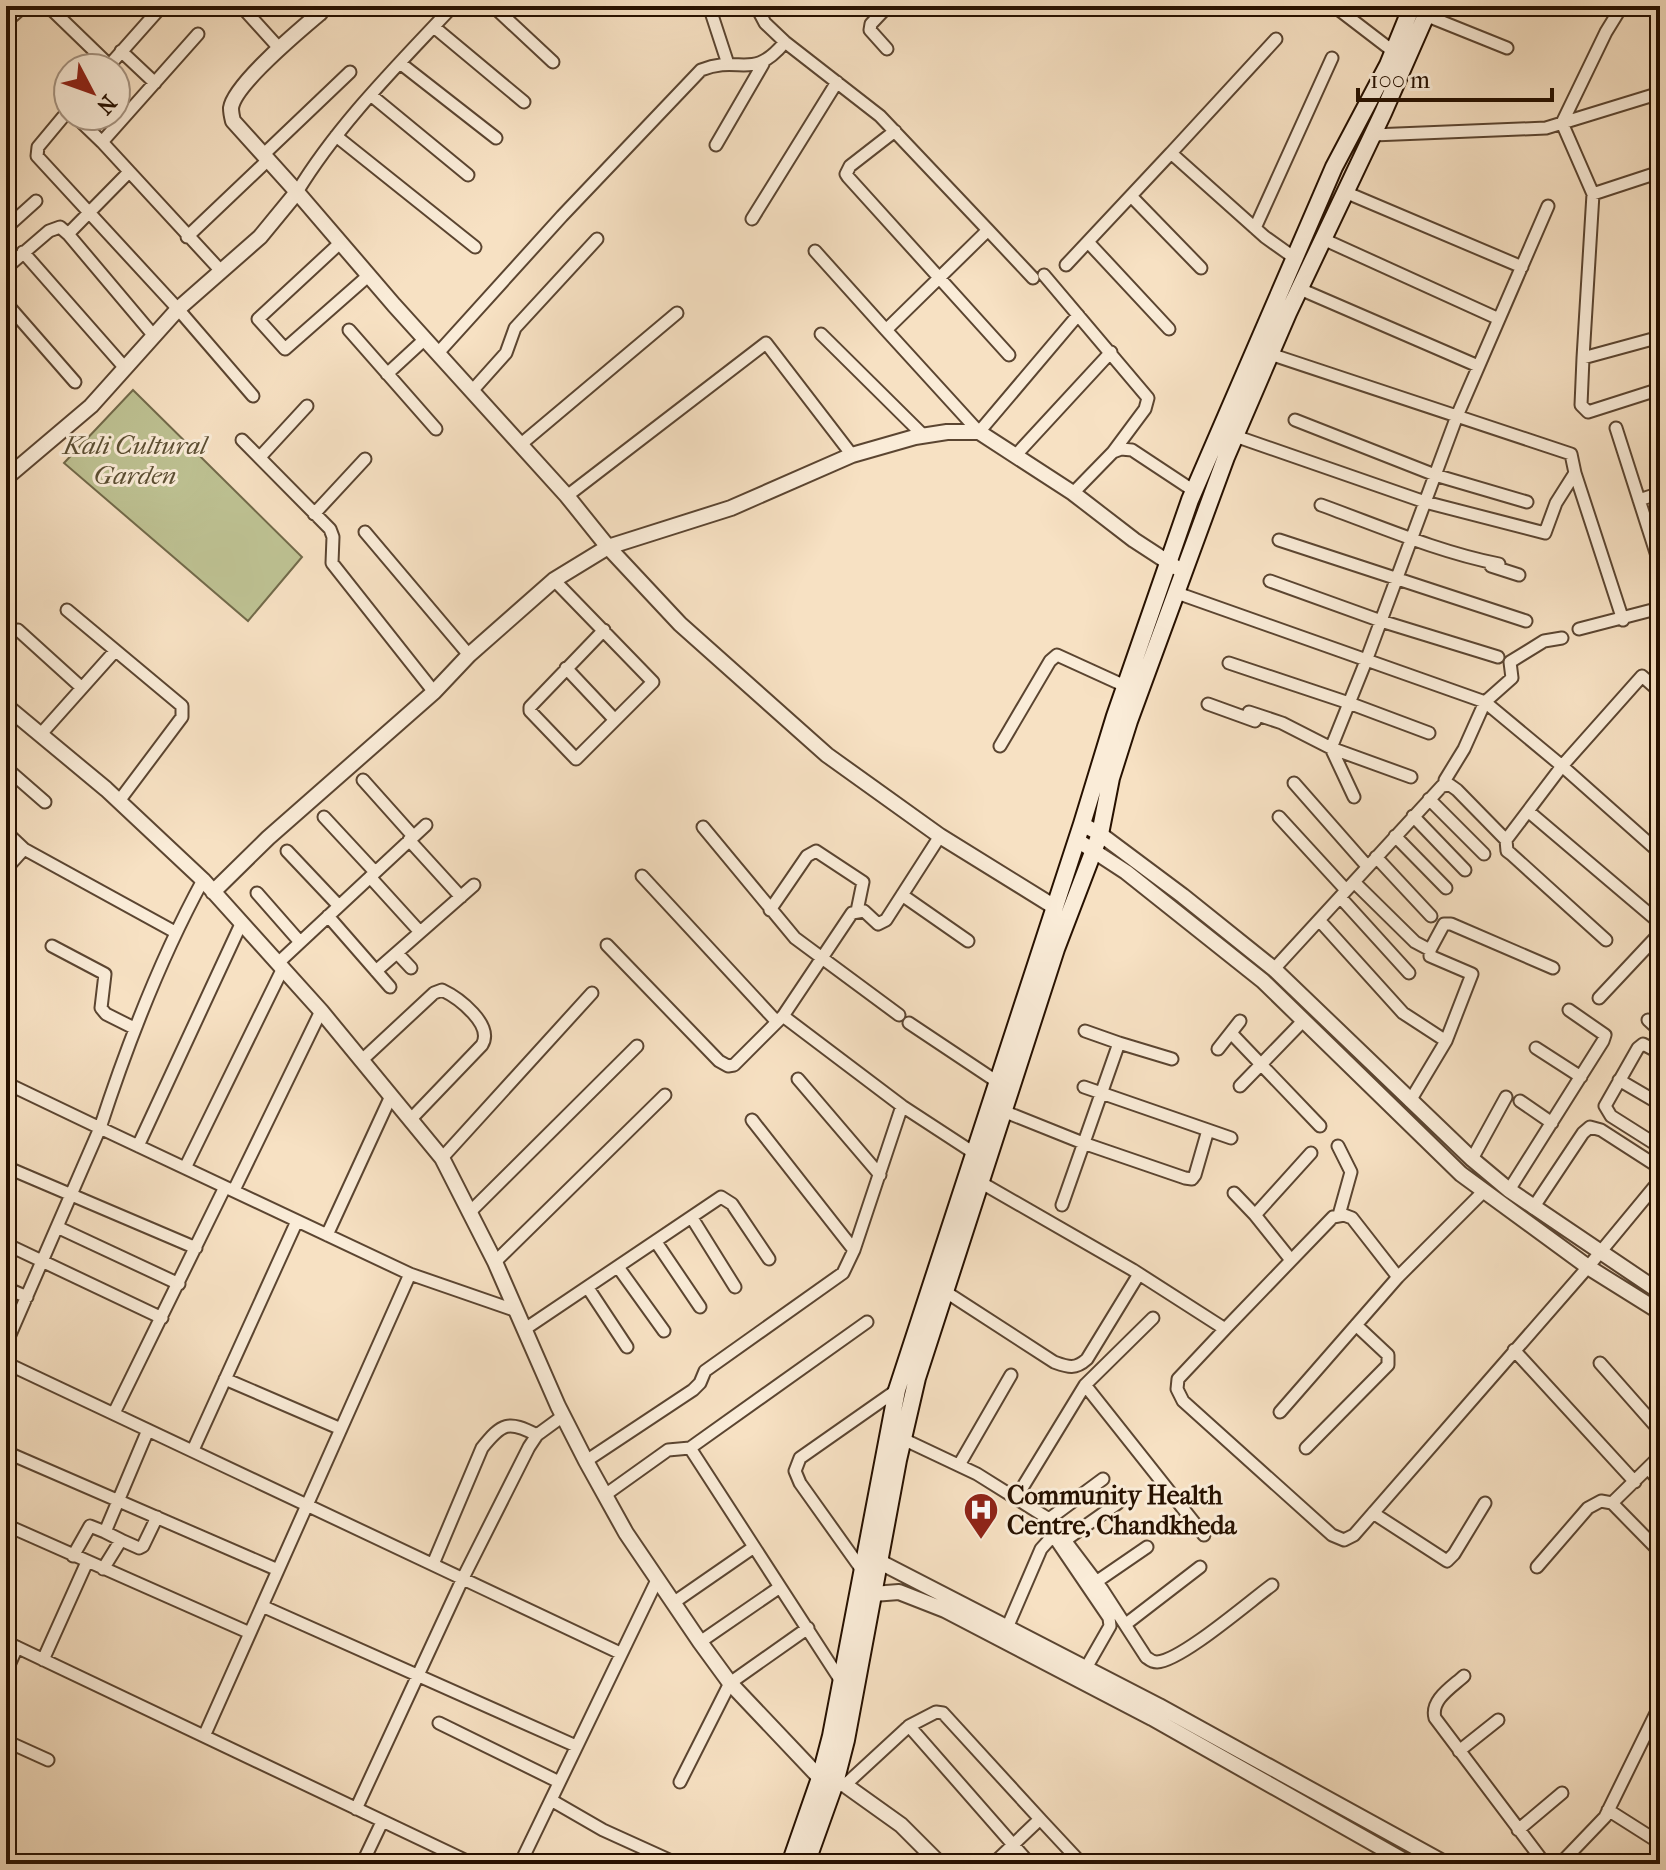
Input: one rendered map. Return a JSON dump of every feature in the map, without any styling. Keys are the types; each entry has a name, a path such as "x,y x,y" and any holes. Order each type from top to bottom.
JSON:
{"main road":[{"path":"790,1864 833,1782 841,1681 897,1390 1125,686 1194,491 1334,167 1394,52 1422,9"},
{"path":"806,1864 846,1740 917,1378 1056,949 1097,842 1111,778 1125,735 1235,436 1373,135 1422,9"}],"street":[{"path":"6,22 24,6"},
{"path":"48,6 94,52"},
{"path":"155,83 121,51 162,6"},
{"path":"241,6 279,48"},
{"path":"322,6 320,13 279,48 237,95 231,108 233,121 567,496 608,547 680,624 827,755 940,836 1053,906"},
{"path":"6,478 91,406 178,309 260,237 297,192 336,136 453,6"},
{"path":"493,6 553,62"},
{"path":"709,6 728,64"},
{"path":"756,6 765,23 785,42 880,116 988,230 1078,315 1148,398 1145,409 1113,452 1073,493"},
{"path":"887,49 870,30 871,24 888,6"},
{"path":"1334,6 1394,52"},
{"path":"1622,6 1562,123 1593,194 1581,405 1588,412 1660,389"},
{"path":"1653,6 1660,21"},
{"path":"1422,9 1507,48"},
{"path":"434,27 524,102"},
{"path":"102,142 198,34"},
{"path":"1066,265 1276,39"},
{"path":"716,145 763,64 785,42"},
{"path":"1255,228 1332,58"},
{"path":"400,63 496,138"},
{"path":"438,353 562,216 701,70 715,64 763,64"},
{"path":"187,237 350,72"},
{"path":"752,219 837,82"},
{"path":"1373,135 1546,128 1660,93"},
{"path":"372,96 468,175"},
{"path":"52,130 38,147 37,156 178,309 253,396"},
{"path":"895,131 850,166 846,174 1009,355"},
{"path":"92,132 221,271"},
{"path":"336,136 475,247"},
{"path":"1171,153 1255,228 1296,259"},
{"path":"68,234 129,172"},
{"path":"1593,194 1660,172"},
{"path":"1345,192 1522,267"},
{"path":"1131,196 1201,268"},
{"path":"6,228 36,201"},
{"path":"1331,748 1457,416 1548,206"},
{"path":"6,268 49,231 60,227 154,336"},
{"path":"886,330 988,230"},
{"path":"472,391 506,353 515,328 597,239"},
{"path":"1323,239 1499,319"},
{"path":"1088,242 1169,329"},
{"path":"340,243 258,319 285,349 368,276"},
{"path":"815,251 979,432 1073,493 1134,540 1184,573"},
{"path":"23,252 125,368"},
{"path":"1300,289 1478,366"},
{"path":"6,303 75,382"},
{"path":"520,445 677,313"},
{"path":"213,892 268,838 434,692 469,655 554,580 608,547 731,508 852,455 924,436 979,432 1078,315"},
{"path":"349,330 436,429"},
{"path":"821,334 924,436"},
{"path":"1583,358 1660,337"},
{"path":"387,374 425,339"},
{"path":"567,496 766,343 852,455"},
{"path":"1015,456 1111,352"},
{"path":"1270,354 1571,454 1623,620"},
{"path":"260,457 307,406"},
{"path":"1295,420 1435,475 1527,502"},
{"path":"1616,428 1658,559"},
{"path":"1235,436 1425,502 1545,533 1556,503 1575,473"},
{"path":"242,440 330,529 333,537 332,563 434,692"},
{"path":"1113,452 1132,450 1194,491"},
{"path":"314,514 365,459"},
{"path":"1639,500 1660,493"},
{"path":"1321,505 1411,540 1519,575"},
{"path":"365,532 469,655"},
{"path":"1279,540 1526,621"},
{"path":"1411,540 1499,564"},
{"path":"554,580 604,630 653,682 576,759 530,711 532,703 604,630"},
{"path":"1270,581 1381,621 1498,657"},
{"path":"1177,593 1485,702 1660,853"},
{"path":"1579,629 1660,608"},
{"path":"67,610 182,706 182,717 119,801"},
{"path":"18,630 82,688"},
{"path":"1445,780 1464,749 1485,702 1512,678 1510,662 1544,641 1562,638"},
{"path":"40,735 115,651"},
{"path":"1000,746 1050,661 1057,655 1125,686"},
{"path":"1229,663 1429,733"},
{"path":"566,668 615,720"},
{"path":"1506,840 1562,766 1642,676 1660,692"},
{"path":"1208,704 1411,777"},
{"path":"1249,712 1282,723 1331,748 1354,797"},
{"path":"9,715 40,735 119,801 203,880 321,1011 411,1119 442,1158 470,1212 586,1461 657,1580 700,1642 730,1683 833,1782 901,1825 940,1864"},
{"path":"6,768 45,802"},
{"path":"363,780 461,897"},
{"path":"1294,783 1367,866"},
{"path":"1274,969 1429,799 1442,786 1450,785 1506,840 1507,851 1606,940"},
{"path":"1429,799 1484,854"},
{"path":"1528,811 1660,923"},
{"path":"1413,816 1465,870"},
{"path":"324,817 420,932"},
{"path":"1279,817 1347,890 1409,973"},
{"path":"185,1168 280,966 300,942 426,825"},
{"path":"703,827 795,938 899,1015"},
{"path":"6,832 24,849 175,932"},
{"path":"1080,832 1274,969 1410,1101 1509,1190 1660,1292"},
{"path":"607,945 719,1061 728,1066 734,1065 780,1019 823,960 852,913 864,911 878,924 882,923 940,836"},
{"path":"1395,836 1446,888"},
{"path":"1097,842 1126,872 1263,981 1461,1174 1588,1267 1660,1312"},
{"path":"6,869 24,849"},
{"path":"287,851 339,906"},
{"path":"770,910 807,856 816,851 863,882 857,911"},
{"path":"1376,857 1431,916"},
{"path":"642,876 780,1019 974,1153"},
{"path":"6,1344 10,1324 27,1297 100,1128 134,1028 175,932 203,880"},
{"path":"376,971 474,885"},
{"path":"1347,890 1430,950"},
{"path":"257,893 300,942"},
{"path":"902,895 968,941"},
{"path":"328,916 390,987"},
{"path":"1319,920 1403,1013 1446,1041"},
{"path":"1410,1101 1446,1041 1472,974 1430,956 1430,950 1447,923 1553,968"},
{"path":"138,1146 241,924"},
{"path":"1599,998 1660,933"},
{"path":"52,946 105,974 101,1008 106,1014 134,1028"},
{"path":"397,953 411,968"},
{"path":"362,1060 434,993 442,990 456,996 485,1029 486,1038 482,1045 411,1119"},
{"path":"442,1158 592,993"},
{"path":"1509,1190 1605,1035 1569,1010"},
{"path":"114,1413 196,1248 321,1011"},
{"path":"1648,1020 1660,1031"},
{"path":"1218,1049 1240,1021"},
{"path":"1240,1086 1303,1021"},
{"path":"909,1023 996,1081"},
{"path":"1085,1031 1172,1059"},
{"path":"1231,1033 1320,1126"},
{"path":"1062,1205 1119,1043"},
{"path":"1660,1053 1643,1044 1638,1048 1605,1106 1607,1112 1660,1147"},
{"path":"470,1212 637,1046"},
{"path":"1536,1048 1581,1077"},
{"path":"798,1079 880,1175"},
{"path":"1619,1080 1660,1104"},
{"path":"6,1083 410,1274 514,1310"},
{"path":"1084,1087 1231,1138"},
{"path":"495,1262 665,1095"},
{"path":"327,1235 391,1096"},
{"path":"1472,1159 1506,1097"},
{"path":"1520,1101 1552,1123"},
{"path":"586,1461 693,1390 705,1371 843,1273 854,1250 902,1106"},
{"path":"1003,1111 1083,1143 1192,1179 1208,1130"},
{"path":"752,1120 854,1250"},
{"path":"1533,1208 1590,1127 1601,1130 1660,1168"},
{"path":"1338,1146 1351,1172 1339,1215"},
{"path":"1255,1215 1311,1153"},
{"path":"6,1167 196,1248"},
{"path":"1398,1277 1352,1218 1333,1217 1178,1379 1177,1389 1183,1401 1332,1535 1344,1540 1354,1535 1660,1180"},
{"path":"980,1182 1136,1272 1225,1329"},
{"path":"1280,1412 1398,1277 1484,1191"},
{"path":"1234,1193 1291,1260"},
{"path":"525,1329 721,1197 727,1199 769,1259"},
{"path":"692,1218 735,1287"},
{"path":"193,1450 297,1221"},
{"path":"57,1227 179,1284"},
{"path":"656,1242 700,1307"},
{"path":"6,1244 162,1318"},
{"path":"618,1267 664,1331"},
{"path":"946,1292 1054,1362 1072,1368 1087,1359 1136,1272"},
{"path":"1105,1316 1136,1272"},
{"path":"205,1734 410,1274"},
{"path":"6,1288 27,1297"},
{"path":"588,1288 627,1347"},
{"path":"1016,1498 1085,1385 1153,1318"},
{"path":"605,1495 668,1450 690,1448 867,1322"},
{"path":"1306,1448 1388,1365 1388,1355 1356,1325"},
{"path":"1514,1350 1635,1482"},
{"path":"6,1363 620,1653"},
{"path":"1600,1363 1660,1431"},
{"path":"959,1465 1011,1375"},
{"path":"225,1379 341,1429"},
{"path":"1085,1385 1204,1535"},
{"path":"862,1570 800,1483 795,1471 800,1458 897,1390"},
{"path":"356,1809 463,1578 537,1435 563,1416"},
{"path":"433,1564 482,1448 494,1433 503,1426 514,1425 537,1435"},
{"path":"105,1532 148,1430"},
{"path":"903,1439 959,1465 1049,1519 1126,1624 1146,1657 1156,1662 1178,1655 1272,1585"},
{"path":"690,1448 841,1681"},
{"path":"6,1452 278,1570"},
{"path":"1612,1503 1660,1456"},
{"path":"1648,1468 1660,1482"},
{"path":"1049,1519 1103,1479"},
{"path":"1537,1567 1588,1508 1601,1501 1612,1503 1660,1552"},
{"path":"1064,1541 1118,1503"},
{"path":"1373,1513 1447,1561 1485,1503"},
{"path":"73,1556 90,1526 139,1548 143,1546 157,1517"},
{"path":"6,1525 250,1633"},
{"path":"103,1569 121,1540"},
{"path":"1007,1628 1041,1549 1045,1542 1056,1540 1109,1618 1110,1626 1086,1668"},
{"path":"673,1603 754,1547"},
{"path":"1096,1582 1147,1547"},
{"path":"43,1660 87,1562"},
{"path":"880,1562 1086,1668 1446,1864"},
{"path":"1126,1624 1200,1567"},
{"path":"520,1864 657,1580"},
{"path":"700,1642 780,1587"},
{"path":"873,1594 899,1592 945,1610 1152,1718 1410,1864"},
{"path":"262,1606 576,1746"},
{"path":"680,1782 730,1683 808,1628"},
{"path":"6,1672 11,1645 205,1734 473,1864"},
{"path":"1464,1676 1436,1702 1433,1710 1435,1718 1545,1864"},
{"path":"1560,1864 1605,1817 1660,1705"},
{"path":"833,1782 909,1726 936,1712 943,1713 1082,1864"},
{"path":"1459,1751 1498,1720"},
{"path":"439,1723 559,1782"},
{"path":"909,1726 1030,1864"},
{"path":"6,1741 48,1760"},
{"path":"1518,1830 1562,1793"},
{"path":"551,1800 603,1830 678,1864"},
{"path":"1608,1810 1660,1843"},
{"path":"993,1864 1040,1819"},
{"path":"362,1864 382,1822"}],"green space":[{"name":"Kali Cultural Garden","path":"133,390 302,557 248,621 64,463"}],"place":[{"name":"Community Health Centre, Chandkheda","path":"981,1541"}]}
